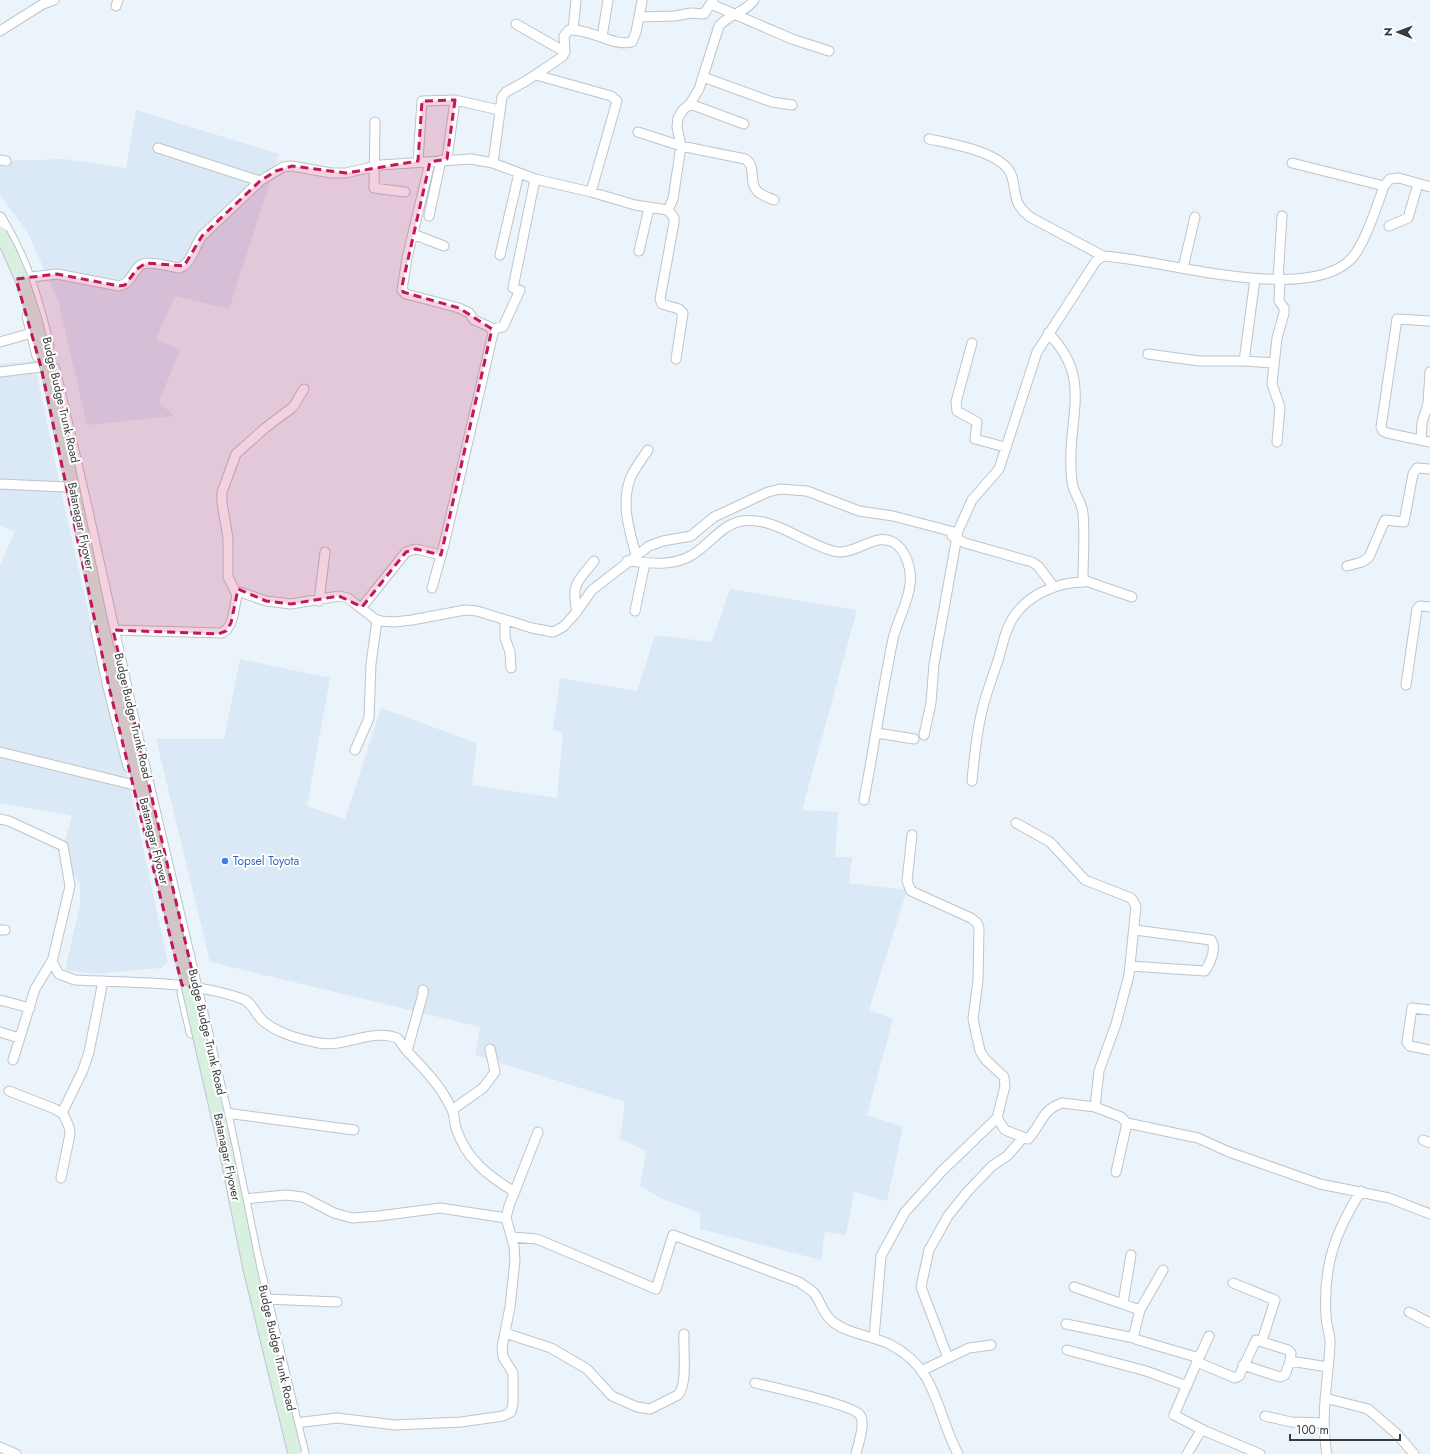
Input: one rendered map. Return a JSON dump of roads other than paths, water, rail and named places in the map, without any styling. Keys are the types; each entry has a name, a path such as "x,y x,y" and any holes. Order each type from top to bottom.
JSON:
{"main road":[{"name":"Batanagar Flyover","path":"0,233 10,250 22,280 35,320 47,367 102,627 167,896 224,1143 250,1269 295,1454"}],"street":[{"path":"0,31 43,4 54,0"},
{"path":"573,30 576,0"},
{"path":"602,37 608,0"},
{"path":"668,210 673,199 681,146 677,127 678,118 683,110 690,104 703,77 708,57 720,26 725,20 744,10 754,0"},
{"path":"493,163 499,110 502,97 506,92 536,76 560,60 565,52 564,36 566,32 573,30 621,42 632,42 642,1"},
{"path":"639,17 675,16 691,13 704,14 712,2 786,37 829,51"},
{"path":"516,24 565,52"},
{"path":"536,76 611,96 617,100 592,192"},
{"path":"703,77 772,102 792,105"},
{"path":"418,162 422,100 455,100 499,110"},
{"path":"429,216 444,160 455,100"},
{"path":"690,104 744,124"},
{"path":"375,122 374,188 405,192"},
{"path":"638,132 681,146 749,161 752,166 753,185 756,190 774,200"},
{"path":"929,139 956,145 999,160 1009,170 1015,198 1019,208 1030,217 1103,256 1256,279 1279,280 1312,277 1331,272 1352,258 1361,242 1384,186 1390,179 1399,178 1430,187"},
{"path":"158,148 260,181"},
{"path":"16,279 57,274 119,286 125,285 137,269 146,263 178,268 184,266 188,262 197,242 202,236 260,181 284,167 292,166 331,173 346,173 374,167 418,162 471,159 493,163 535,179 592,192 649,208 668,210 674,218 674,223 660,299 662,304 679,308 683,313 676,359"},
{"path":"430,162 402,279 404,292 459,308 469,313 474,320 492,329 503,327 517,289 535,179"},
{"path":"1292,163 1384,186"},
{"path":"500,255 519,173"},
{"path":"1389,226 1408,218 1418,184"},
{"path":"639,251 649,208"},
{"path":"1277,442 1280,407 1273,388 1277,338 1285,311 1279,301 1282,216"},
{"path":"1183,268 1195,217"},
{"name":"Budge Budge Trunk Road","path":"0,218 30,278 38,302 226,1113 266,1299 303,1454"},
{"path":"413,234 444,246"},
{"name":"Budge Budge Trunk Road","path":"0,245 16,279 26,309 41,367 109,687 182,985 253,1307 289,1454"},
{"path":"924,735 931,703 934,664 954,534 974,496 999,469 1004,447 1037,352 1096,261 1103,256"},
{"path":"1244,362 1256,279"},
{"path":"1430,321 1397,320 1381,421 1383,431 1425,441 1422,423 1428,403 1430,372"},
{"path":"432,588 441,555 492,329"},
{"path":"0,342 32,334"},
{"path":"1048,334 1061,346 1068,359 1074,378 1076,394 1072,433 1071,469 1073,487 1079,498 1083,514 1084,582"},
{"path":"972,343 956,402 957,411 977,422 975,439 1004,447"},
{"path":"1148,354 1199,361 1274,363"},
{"path":"0,372 41,367"},
{"path":"113,630 222,633 226,631 231,623 237,595 228,577 228,538 222,504 222,492 236,454 265,428 293,407 304,389"},
{"path":"636,555 626,517 626,501 630,479 648,450"},
{"path":"1347,566 1362,562 1369,557 1385,520 1404,522 1413,474 1417,468 1430,470"},
{"path":"0,484 66,487"},
{"path":"237,595 238,592 244,592 266,601 291,604 320,601 340,596 348,598 362,607 377,620 394,622 465,610 477,611 532,628 553,632 563,627 577,612 592,590 648,546 663,541 691,536 714,517 768,492 780,489 807,491 859,511 893,516 954,534 1032,562 1038,566 1054,587"},
{"path":"627,561 645,563 672,562 691,556 733,524 745,521 767,524 815,545 838,552 845,552 878,539 896,543 904,553 907,561 910,585 893,639 864,800"},
{"path":"362,607 406,552 416,549 441,555"},
{"path":"320,601 325,552"},
{"path":"577,612 574,595 575,586 594,561"},
{"path":"635,611 645,563"},
{"path":"972,782 977,735 981,714 1007,629 1020,609 1031,599 1054,587 1066,583 1084,582 1132,597"},
{"path":"1406,685 1417,609 1420,606 1430,608"},
{"path":"355,750 369,718 371,664 377,620"},
{"path":"505,620 505,638 510,652 511,668"},
{"path":"877,733 914,739"},
{"path":"0,752 134,785"},
{"path":"0,819 9,821 63,846 70,886 53,960 35,989 13,1060"},
{"path":"1016,823 1050,842 1085,880 1133,900 1136,906 1135,930 1130,966 1116,1024 1099,1072 1095,1107"},
{"path":"874,1338 881,1256 905,1212 942,1171 997,1118 1005,1086 1004,1077 985,1059 980,1052 973,1019 978,980 979,928 971,918 911,891 907,881 912,835"},
{"path":"1130,966 1205,971 1209,966 1213,949 1212,940 1135,930"},
{"path":"53,960 54,969 59,974 75,980 182,985 248,1002 263,1020 275,1029 292,1036 327,1044 369,1037 394,1036 430,1076 452,1110 456,1129 474,1161 489,1176 515,1192"},
{"path":"63,1114 89,1052 103,981"},
{"path":"407,1051 423,990"},
{"path":"0,1000 30,1008"},
{"path":"1430,1010 1412,1008 1408,1042 1410,1046 1430,1050"},
{"path":"0,1032 19,1038"},
{"path":"452,1110 483,1088 495,1072 490,1049"},
{"path":"9,1090 55,1109 63,1114 70,1126 70,1134 60,1178"},
{"path":"997,1118 1005,1130 1022,1138 1028,1139 1041,1117 1057,1105 1062,1103 1095,1107 1121,1117 1127,1123 1198,1138 1235,1154 1320,1184 1389,1198 1430,1214"},
{"path":"226,1113 354,1130"},
{"path":"1116,1172 1127,1123"},
{"path":"295,1423 337,1418 403,1425 461,1422 507,1415 512,1409 513,1373 502,1353 510,1307 515,1260 512,1237 506,1218 538,1132"},
{"path":"948,1358 921,1287 930,1250 948,1216 968,1191 992,1166 1007,1156 1022,1138"},
{"path":"1327,1454 1323,1423 1331,1342 1326,1316 1326,1288 1334,1242 1345,1218 1361,1192"},
{"path":"244,1199 286,1195 303,1197 334,1213 352,1218 440,1208 506,1218"},
{"path":"512,1237 536,1239 656,1289 673,1235 799,1282 814,1294 832,1322 892,1345 907,1355 923,1370 936,1395 951,1441 958,1454"},
{"path":"1124,1303 1131,1254"},
{"path":"1134,1338 1140,1310 1163,1270"},
{"path":"1233,1283 1275,1300 1262,1341"},
{"path":"1074,1287 1124,1303 1140,1310"},
{"path":"266,1299 337,1302"},
{"path":"1409,1312 1430,1323"},
{"path":"1066,1324 1134,1338 1192,1355 1196,1357 1197,1362 1235,1378 1240,1376 1243,1366 1254,1341 1262,1341 1288,1350 1291,1353 1290,1361 1283,1376 1243,1366"},
{"path":"505,1333 551,1348 587,1370 612,1396 637,1407 650,1409 682,1392 684,1378 684,1334"},
{"path":"1210,1336 1174,1415 1260,1454"},
{"path":"923,1370 969,1348 991,1346"},
{"path":"1067,1350 1146,1371 1188,1386"},
{"path":"1290,1361 1328,1367"},
{"path":"755,1383 839,1405 856,1411 860,1415 862,1422 856,1454"},
{"path":"1325,1398 1368,1409 1398,1435 1414,1454"},
{"path":"1265,1416 1291,1422 1323,1423"},
{"path":"1187,1454 1202,1429"},
{"path":"0,1447 16,1454"}],"place":[{"name":"Topsel Toyota","path":"225,861"}]}
